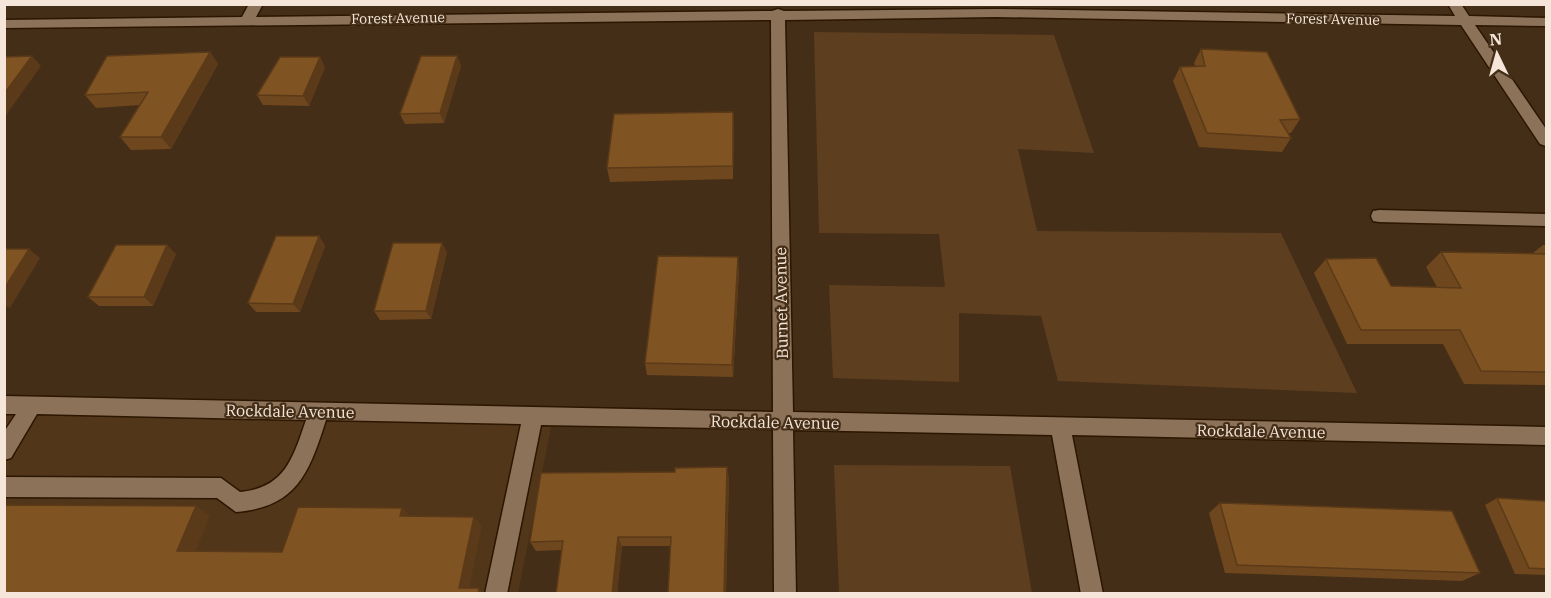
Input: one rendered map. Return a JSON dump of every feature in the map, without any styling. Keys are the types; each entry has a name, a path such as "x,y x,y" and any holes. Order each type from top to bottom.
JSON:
{"street":[{"path":"246,21 256,4"},
{"path":"1320,4 1335,19"},
{"path":"1454,4 1463,21 1546,140"},
{"name":"Forest Avenue","path":"4,24 995,9 1211,11 1335,19 1546,22"},
{"name":"Burnet Avenue","path":"778,13 785,594"},
{"path":"1379,216 1546,220"},
{"name":"Rockdale Avenue","path":"4,405 1546,436"},
{"path":"4,451 32,405"},
{"path":"4,486 221,488 236,502 257,502 286,487 302,462 319,411"},
{"path":"496,594 533,416"},
{"path":"1060,427 1092,594"}],"shaded area":[{"path":"814,32 1054,35 1094,153 1018,149 1037,231 1281,233 1357,393 1058,381 1041,316 959,313 959,382 833,378 829,285 945,287 939,234 819,233"},
{"path":"5,405 553,417 518,593 5,594"},
{"path":"834,465 1010,466 1032,593 839,593"}],"building":[{"path":"1201,49 1267,52 1300,119 1280,120 1291,138 1207,133 1180,67 1205,66"},
{"path":"210,52 161,137 120,137 148,92 85,95 107,56"},
{"path":"32,56 4,94 4,57"},
{"path":"421,56 457,56 440,113 400,114"},
{"path":"280,57 320,57 303,96 257,95"},
{"path":"733,112 733,166 607,168 614,114"},
{"path":"276,236 319,236 293,304 248,303"},
{"path":"393,243 442,243 426,311 374,311"},
{"path":"116,245 167,245 144,297 88,297"},
{"path":"4,249 29,249 4,289"},
{"path":"1441,252 1546,254 1546,372 1481,371 1460,330 1361,330 1326,259 1376,258 1391,286 1461,288"},
{"path":"658,256 738,257 732,365 645,363"},
{"path":"727,467 724,594 668,594 671,537 618,537 612,594 556,594 563,541 530,542 541,473 675,472 675,468"},
{"path":"1497,498 1546,501 1546,569 1529,568"},
{"path":"1220,503 1452,511 1480,573 1237,565"},
{"path":"4,505 196,506 177,551 282,552 298,507 402,508 400,516 474,517 459,588 479,588 478,594 4,594"}]}
